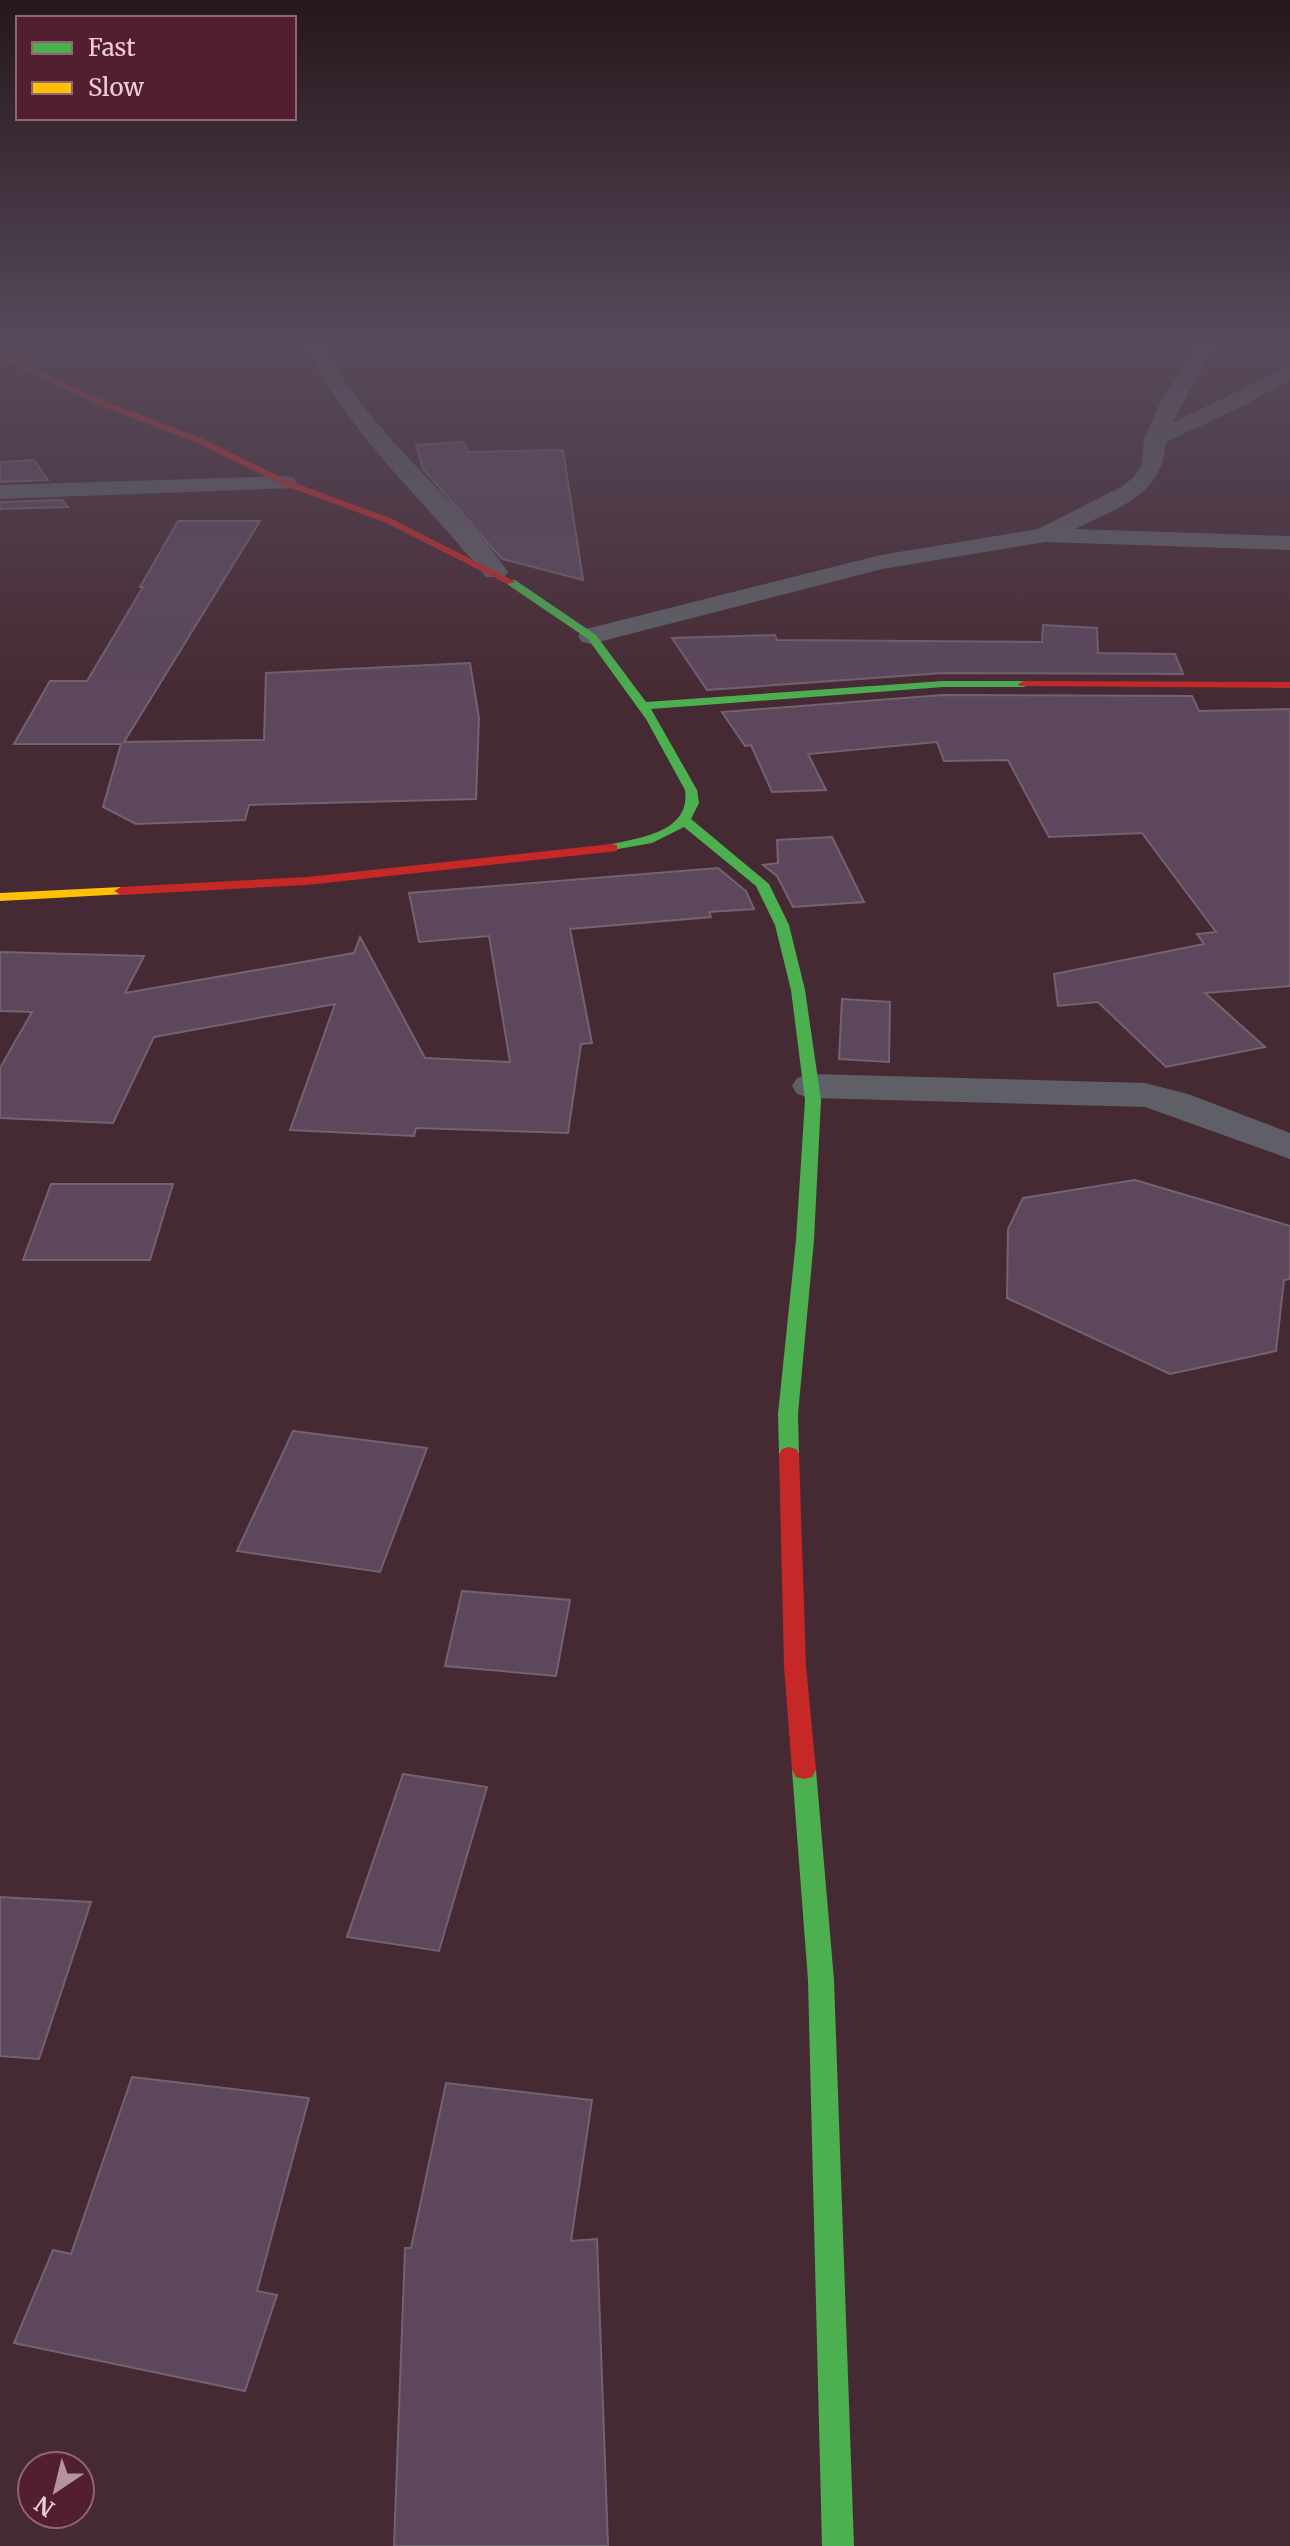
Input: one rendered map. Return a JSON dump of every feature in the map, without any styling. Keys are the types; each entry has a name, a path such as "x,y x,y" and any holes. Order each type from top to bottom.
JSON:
{"street":[{"path":"0,897 307,881 565,855 643,843 685,821 694,801 690,785 644,706 591,636 495,572 387,520 286,483 239,460"},
{"path":"396,460 495,572"},
{"path":"1044,535 1129,492 1143,481 1153,460"},
{"path":"0,492 286,483"},
{"path":"591,636 881,562 1044,535 1290,543"},
{"path":"644,706 943,684 1290,685"},
{"path":"685,821 762,884 782,925 798,990 811,1086 805,1240 788,1414 795,1666 821,1980 838,2546"},
{"path":"811,1086 1145,1095 1174,1102 1290,1147"}],"building":[{"path":"34,460 48,480 0,482 0,462"},
{"path":"420,460 565,460 583,580 502,559 423,469"},
{"path":"62,500 68,507 0,509 0,502"},
{"path":"178,521 260,521 124,742 264,740 266,673 470,663 479,718 476,799 249,805 245,820 136,824 103,807 121,744 14,744 50,681 87,681"},
{"path":"1043,625 1097,628 1098,653 1175,654 1183,674 943,673 707,690 672,638 775,635 777,640 1042,642"},
{"path":"943,695 1192,696 1199,711 1290,709 1290,986 1205,993 1265,1047 1166,1067 1098,1002 1058,1006 1054,974 1204,944 1197,934 1216,932 1142,833 1049,837 1008,760 944,761 937,742 808,754 826,790 772,792 751,745 745,746 722,712"},
{"path":"832,837 864,902 793,907 777,876 763,865 778,863 777,840"},
{"path":"718,868 746,891 754,909 709,912 711,917 570,929 592,1043 581,1044 568,1133 416,1128 414,1136 290,1130 335,1004 154,1037 113,1123 0,1118 0,1068 32,1012 0,1011 0,952 144,956 125,993 354,953 360,937 425,1058 510,1062 489,936 419,942 409,893"},
{"path":"842,999 890,1002 889,1062 839,1059"},
{"path":"1135,1180 1290,1226 1290,1279 1284,1280 1276,1351 1170,1374 1007,1298 1008,1229 1023,1198"},
{"path":"51,1184 173,1184 150,1260 23,1260"},
{"path":"293,1431 427,1448 380,1572 237,1551"},
{"path":"462,1591 570,1600 556,1676 445,1666"},
{"path":"403,1774 487,1787 439,1951 347,1937"},
{"path":"0,1897 91,1902 39,2059 0,2056"},
{"path":"132,2077 309,2098 257,2291 277,2295 245,2391 14,2343 53,2250 71,2254"},
{"path":"446,2083 592,2100 571,2241 597,2239 608,2546 394,2546 405,2248 411,2248"}],"traffic: fast":[{"path":"511,582 564,615 592,637 652,719 691,790 693,803 681,823 660,836 612,848"},
{"path":"644,706 943,684 1024,684"},
{"path":"685,821 762,884 782,925 798,990 813,1100 805,1240 788,1414 789,1454"},
{"path":"804,1770 821,1980 838,2546"}],"traffic: slow":[{"path":"0,897 121,891"}],"traffic: jam":[{"path":"239,460 286,483 387,520 511,582"},
{"path":"1024,684 1290,685"},
{"path":"121,891 307,881 612,848"},
{"path":"789,1454 795,1666 804,1770"}]}
